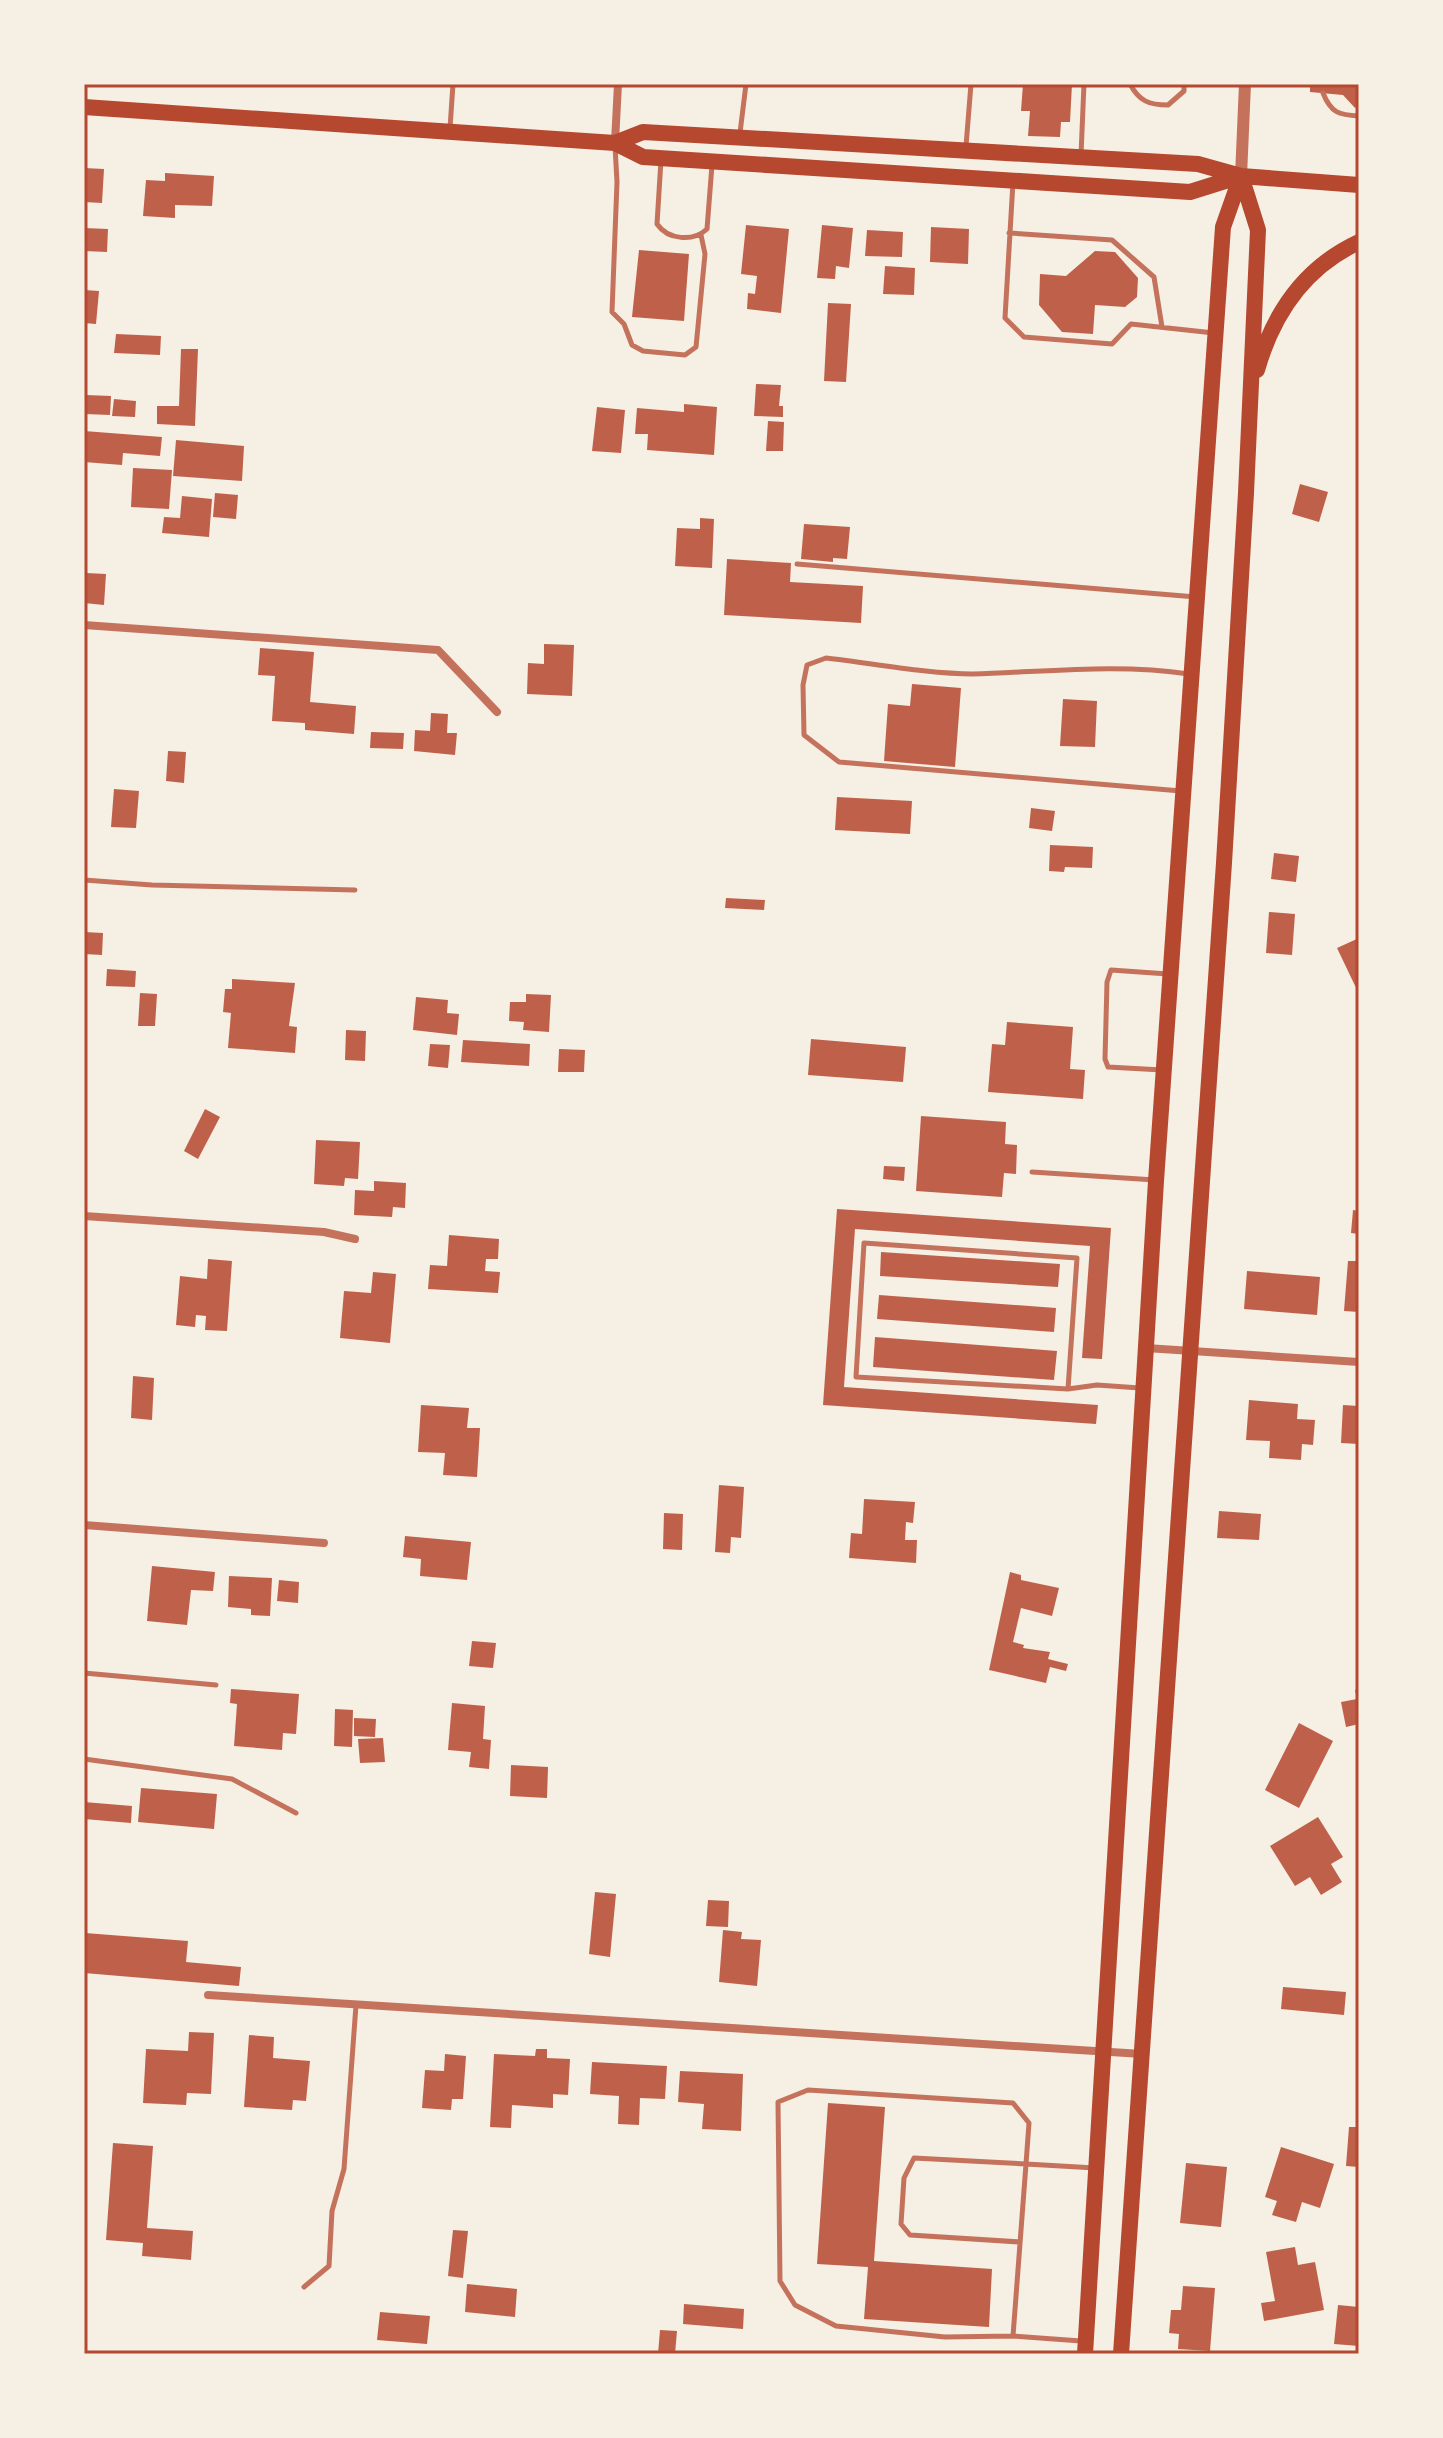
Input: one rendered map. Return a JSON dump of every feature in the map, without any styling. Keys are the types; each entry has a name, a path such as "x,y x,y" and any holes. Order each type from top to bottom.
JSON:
{"main road":[{"path":"84,107 615,143 643,157 661,159 1190,192 1241,176"},
{"path":"615,143 643,132 1198,164 1241,176 1359,185"},
{"path":"1086,2348 1145,1348 1182,791 1223,227 1241,176"},
{"path":"1121,2354 1225,847 1258,230 1241,176"},
{"path":"1249,398 1263,349 1286,304 1303,282 1326,262 1359,242"}],"street":[{"path":"615,143 618,84"},
{"path":"1241,176 1245,84"},
{"path":"84,625 438,650 497,712"},
{"path":"84,1216 324,1232 355,1239"},
{"path":"1145,1348 1359,1362"},
{"path":"84,1525 324,1543"},
{"path":"208,1995 1142,2054"}],"lane":[{"path":"450,133 453,84"},
{"path":"740,138 746,84"},
{"path":"966,151 971,84"},
{"path":"1081,157 1084,84"},
{"path":"1130,84 1136,96 1158,105 1168,105 1175,100 1184,91 1184,84"},
{"path":"1323,93 1328,106 1338,115 1359,116"},
{"path":"615,143 617,182 612,312 624,324 632,345 643,351 685,355 696,347 705,254 701,235"},
{"path":"661,159 657,224 663,233 679,237 701,235 707,229 713,162"},
{"path":"1013,181 1005,318 1024,337 1112,344 1131,324 1215,333"},
{"path":"1009,233 1112,240 1154,277 1162,327"},
{"path":"797,564 1197,597"},
{"path":"1182,791 839,762 804,735 803,685 807,665 826,658 969,674 1100,669 1191,674"},
{"path":"84,880 150,885 355,890"},
{"path":"1163,1070 1108,1067 1105,1059 1107,982 1111,970 1170,975"},
{"path":"1032,1172 1156,1181"},
{"path":"1068,1389 1077,1258 864,1243 856,1377 1068,1389 1097,1385 1143,1389"},
{"path":"84,1673 216,1685"},
{"path":"84,1759 232,1779 296,1813"},
{"path":"304,2287 329,2266 332,2211 344,2169 356,2005"},
{"path":"1013,2336 1029,2123 1013,2103 808,2090 778,2102 780,2281 795,2305 836,2326 945,2337 1013,2336 1086,2348"},
{"path":"1020,2242 910,2235 901,2224 904,2178 914,2158 1096,2168"}],"building":[{"path":"1023,84 1072,84 1070,122 1061,122 1060,137 1028,136 1030,111 1021,111"},
{"path":"1310,84 1359,84 1359,104 1355,108 1343,95 1310,92"},
{"path":"84,168 104,169 102,203 84,202"},
{"path":"165,173 214,176 212,206 175,205 175,218 143,216 146,180 165,181"},
{"path":"746,225 789,229 781,313 747,309 748,293 755,294 757,276 741,274"},
{"path":"822,225 853,228 849,268 836,266 835,279 817,278"},
{"path":"931,227 969,229 968,264 930,262"},
{"path":"84,228 108,229 107,252 84,251"},
{"path":"867,230 903,232 902,257 865,256"},
{"path":"639,250 689,254 684,321 632,317"},
{"path":"1095,251 1115,252 1138,278 1137,297 1125,307 1095,305 1093,334 1062,332 1039,305 1040,274 1066,276"},
{"path":"885,266 915,268 914,295 883,294"},
{"path":"84,290 99,291 96,324 84,323"},
{"path":"828,303 851,304 846,382 824,381"},
{"path":"116,334 161,336 160,355 114,353"},
{"path":"181,349 198,349 195,426 157,424 157,406 179,406"},
{"path":"756,384 781,385 779,406 783,406 783,417 754,416"},
{"path":"86,395 111,396 110,415 85,414"},
{"path":"114,399 136,401 135,417 112,416"},
{"path":"684,404 717,407 714,455 647,450 648,434 635,434 637,408 684,412"},
{"path":"597,407 625,410 621,453 592,451"},
{"path":"768,421 784,422 783,451 766,451"},
{"path":"84,431 162,437 160,456 123,453 122,465 84,462"},
{"path":"176,440 244,446 242,481 173,476"},
{"path":"133,468 172,470 169,509 131,507"},
{"path":"1300,484 1328,492 1319,522 1292,514"},
{"path":"215,493 238,495 236,519 213,517"},
{"path":"182,496 212,499 209,537 162,533 164,517 180,518"},
{"path":"700,518 714,519 712,568 675,566 677,528 700,529"},
{"path":"804,524 850,527 847,559 833,558 833,562 801,559"},
{"path":"727,559 791,563 790,582 863,586 861,623 724,615"},
{"path":"84,562 87,563 86,573 106,574 104,605 84,603"},
{"path":"544,644 574,645 572,696 527,694 528,663 544,664"},
{"path":"260,648 314,652 310,702 356,706 354,734 305,730 305,723 272,721 275,676 258,675"},
{"path":"912,684 961,688 955,767 884,761 888,704 910,706"},
{"path":"1063,699 1097,701 1095,747 1060,746"},
{"path":"431,713 448,714 447,733 457,733 455,755 414,751 415,730 430,731"},
{"path":"371,732 404,733 403,749 370,748"},
{"path":"168,751 186,752 184,783 166,781"},
{"path":"114,789 139,791 136,828 111,827"},
{"path":"837,797 912,801 910,834 835,830"},
{"path":"1031,808 1055,811 1052,831 1029,828"},
{"path":"1050,845 1093,847 1092,868 1065,867 1064,872 1049,871"},
{"path":"1274,853 1299,856 1296,882 1271,879"},
{"path":"726,898 765,900 764,910 725,908"},
{"path":"1269,912 1295,914 1292,955 1266,953"},
{"path":"84,932 103,933 102,955 84,954"},
{"path":"1359,938 1359,994 1337,948"},
{"path":"107,969 136,971 135,987 106,986"},
{"path":"232,979 295,983 289,1026 297,1027 295,1053 228,1048 231,1013 223,1012 225,989 232,989"},
{"path":"140,993 157,994 155,1026 138,1026"},
{"path":"526,994 551,995 549,1032 523,1030 524,1022 509,1021 510,1002 526,1002"},
{"path":"416,997 448,1000 447,1013 459,1014 457,1035 413,1030"},
{"path":"1007,1022 1073,1027 1070,1069 1085,1070 1083,1099 988,1092 992,1044 1005,1045"},
{"path":"346,1030 366,1031 365,1061 345,1060"},
{"path":"811,1039 906,1047 903,1082 808,1075"},
{"path":"463,1040 530,1044 529,1066 461,1062"},
{"path":"430,1044 450,1045 448,1068 428,1066"},
{"path":"559,1049 585,1050 584,1072 558,1072"},
{"path":"205,1109 220,1117 198,1159 184,1151"},
{"path":"921,1116 1006,1122 1005,1144 1017,1145 1016,1174 1004,1173 1002,1197 916,1191"},
{"path":"316,1140 360,1142 358,1179 345,1178 344,1186 314,1184"},
{"path":"884,1166 905,1167 904,1181 883,1179"},
{"path":"374,1181 406,1183 405,1208 393,1207 392,1217 354,1215 355,1190 374,1191"},
{"path":"837,1209 1111,1228 1102,1359 1082,1358 1090,1246 855,1229 844,1387 1098,1405 1096,1424 823,1405"},
{"path":"1353,1210 1359,1211 1359,1234 1351,1233"},
{"path":"449,1235 499,1239 498,1259 486,1259 485,1271 500,1272 498,1293 428,1289 430,1265 447,1266"},
{"path":"881,1252 1060,1264 1058,1287 880,1276"},
{"path":"208,1259 232,1261 227,1331 205,1330 206,1316 196,1315 195,1327 176,1325 180,1276 207,1279"},
{"path":"1348,1261 1359,1261 1359,1312 1344,1311"},
{"path":"1247,1271 1320,1277 1317,1315 1244,1309"},
{"path":"373,1272 396,1274 390,1343 340,1338 344,1291 371,1293"},
{"path":"879,1295 1056,1308 1054,1332 877,1319"},
{"path":"875,1337 1057,1351 1054,1380 873,1367"},
{"path":"133,1376 154,1378 152,1420 131,1418"},
{"path":"1249,1400 1298,1404 1297,1419 1315,1420 1313,1445 1302,1444 1301,1460 1269,1458 1270,1441 1246,1440"},
{"path":"421,1405 469,1408 467,1428 480,1428 477,1477 443,1475 445,1453 418,1452"},
{"path":"1343,1405 1359,1406 1359,1444 1341,1443"},
{"path":"719,1485 744,1487 741,1538 731,1537 730,1553 715,1552"},
{"path":"864,1499 915,1502 913,1523 906,1522 905,1540 917,1540 916,1563 849,1558 851,1533 862,1534"},
{"path":"1219,1511 1261,1514 1259,1540 1217,1538"},
{"path":"664,1513 683,1514 682,1550 663,1549"},
{"path":"405,1536 471,1542 467,1580 420,1576 421,1559 403,1557"},
{"path":"152,1566 215,1572 213,1591 191,1590 187,1625 147,1621"},
{"path":"1010,1572 1021,1575 1021,1580 1059,1588 1052,1616 1021,1608 1013,1642 1024,1645 1023,1648 1050,1652 1048,1659 1068,1664 1066,1671 1050,1667 1046,1683 989,1670"},
{"path":"229,1576 272,1578 270,1616 251,1615 251,1609 228,1607"},
{"path":"279,1580 299,1582 298,1603 277,1601"},
{"path":"472,1641 496,1643 493,1668 469,1666"},
{"path":"231,1689 299,1694 296,1734 283,1733 282,1750 234,1746 237,1704 230,1703"},
{"path":"1359,1689 1359,1724 1346,1727 1341,1702 1357,1699 1355,1690"},
{"path":"452,1703 485,1706 483,1739 491,1740 489,1769 469,1767 471,1752 448,1750"},
{"path":"335,1709 353,1710 352,1747 334,1746"},
{"path":"354,1718 376,1719 375,1737 354,1736"},
{"path":"1299,1723 1333,1741 1299,1808 1265,1790"},
{"path":"383,1738 385,1762 360,1763 358,1739"},
{"path":"511,1765 548,1767 547,1798 510,1796"},
{"path":"141,1788 217,1794 214,1829 138,1822"},
{"path":"84,1802 132,1806 131,1823 84,1819"},
{"path":"1318,1817 1343,1857 1331,1864 1342,1882 1321,1895 1310,1877 1295,1886 1270,1846"},
{"path":"595,1892 616,1894 610,1957 589,1954"},
{"path":"708,1900 729,1901 728,1927 706,1926"},
{"path":"723,1930 742,1932 741,1939 761,1940 757,1986 719,1982"},
{"path":"85,1933 188,1941 186,1962 241,1967 239,1986 84,1973"},
{"path":"1283,1987 1346,1992 1344,2015 1281,2009"},
{"path":"189,2032 214,2033 211,2094 187,2093 186,2105 143,2103 146,2049 188,2051"},
{"path":"249,2035 274,2037 273,2058 310,2061 306,2101 293,2100 292,2110 244,2107"},
{"path":"536,2049 547,2049 547,2058 570,2059 568,2095 553,2094 553,2108 512,2105 511,2128 490,2127 494,2054 535,2056"},
{"path":"445,2054 466,2056 463,2099 452,2099 451,2110 422,2108 425,2070 444,2071"},
{"path":"592,2062 667,2066 665,2099 640,2098 639,2125 618,2124 619,2096 590,2094"},
{"path":"680,2071 743,2074 741,2131 702,2129 704,2104 678,2102"},
{"path":"828,2103 885,2107 874,2261 992,2269 989,2327 864,2319 868,2267 817,2264"},
{"path":"1349,2127 1359,2127 1359,2167 1346,2166"},
{"path":"113,2143 153,2146 147,2228 193,2231 191,2260 142,2256 143,2243 106,2240"},
{"path":"1281,2147 1334,2164 1320,2208 1302,2202 1296,2222 1272,2215 1277,2201 1265,2197"},
{"path":"1186,2163 1227,2167 1221,2227 1180,2223"},
{"path":"453,2230 468,2231 463,2278 448,2276"},
{"path":"1295,2247 1298,2265 1315,2262 1324,2310 1264,2321 1261,2303 1275,2301 1266,2252"},
{"path":"467,2284 517,2289 515,2317 465,2312"},
{"path":"1183,2286 1215,2288 1210,2351 1178,2349 1179,2334 1169,2333 1171,2310 1181,2310"},
{"path":"684,2304 744,2309 743,2329 683,2324"},
{"path":"1338,2305 1359,2307 1359,2346 1334,2344"},
{"path":"380,2312 430,2316 427,2344 377,2340"},
{"path":"660,2330 677,2331 675,2354 658,2354"}]}
